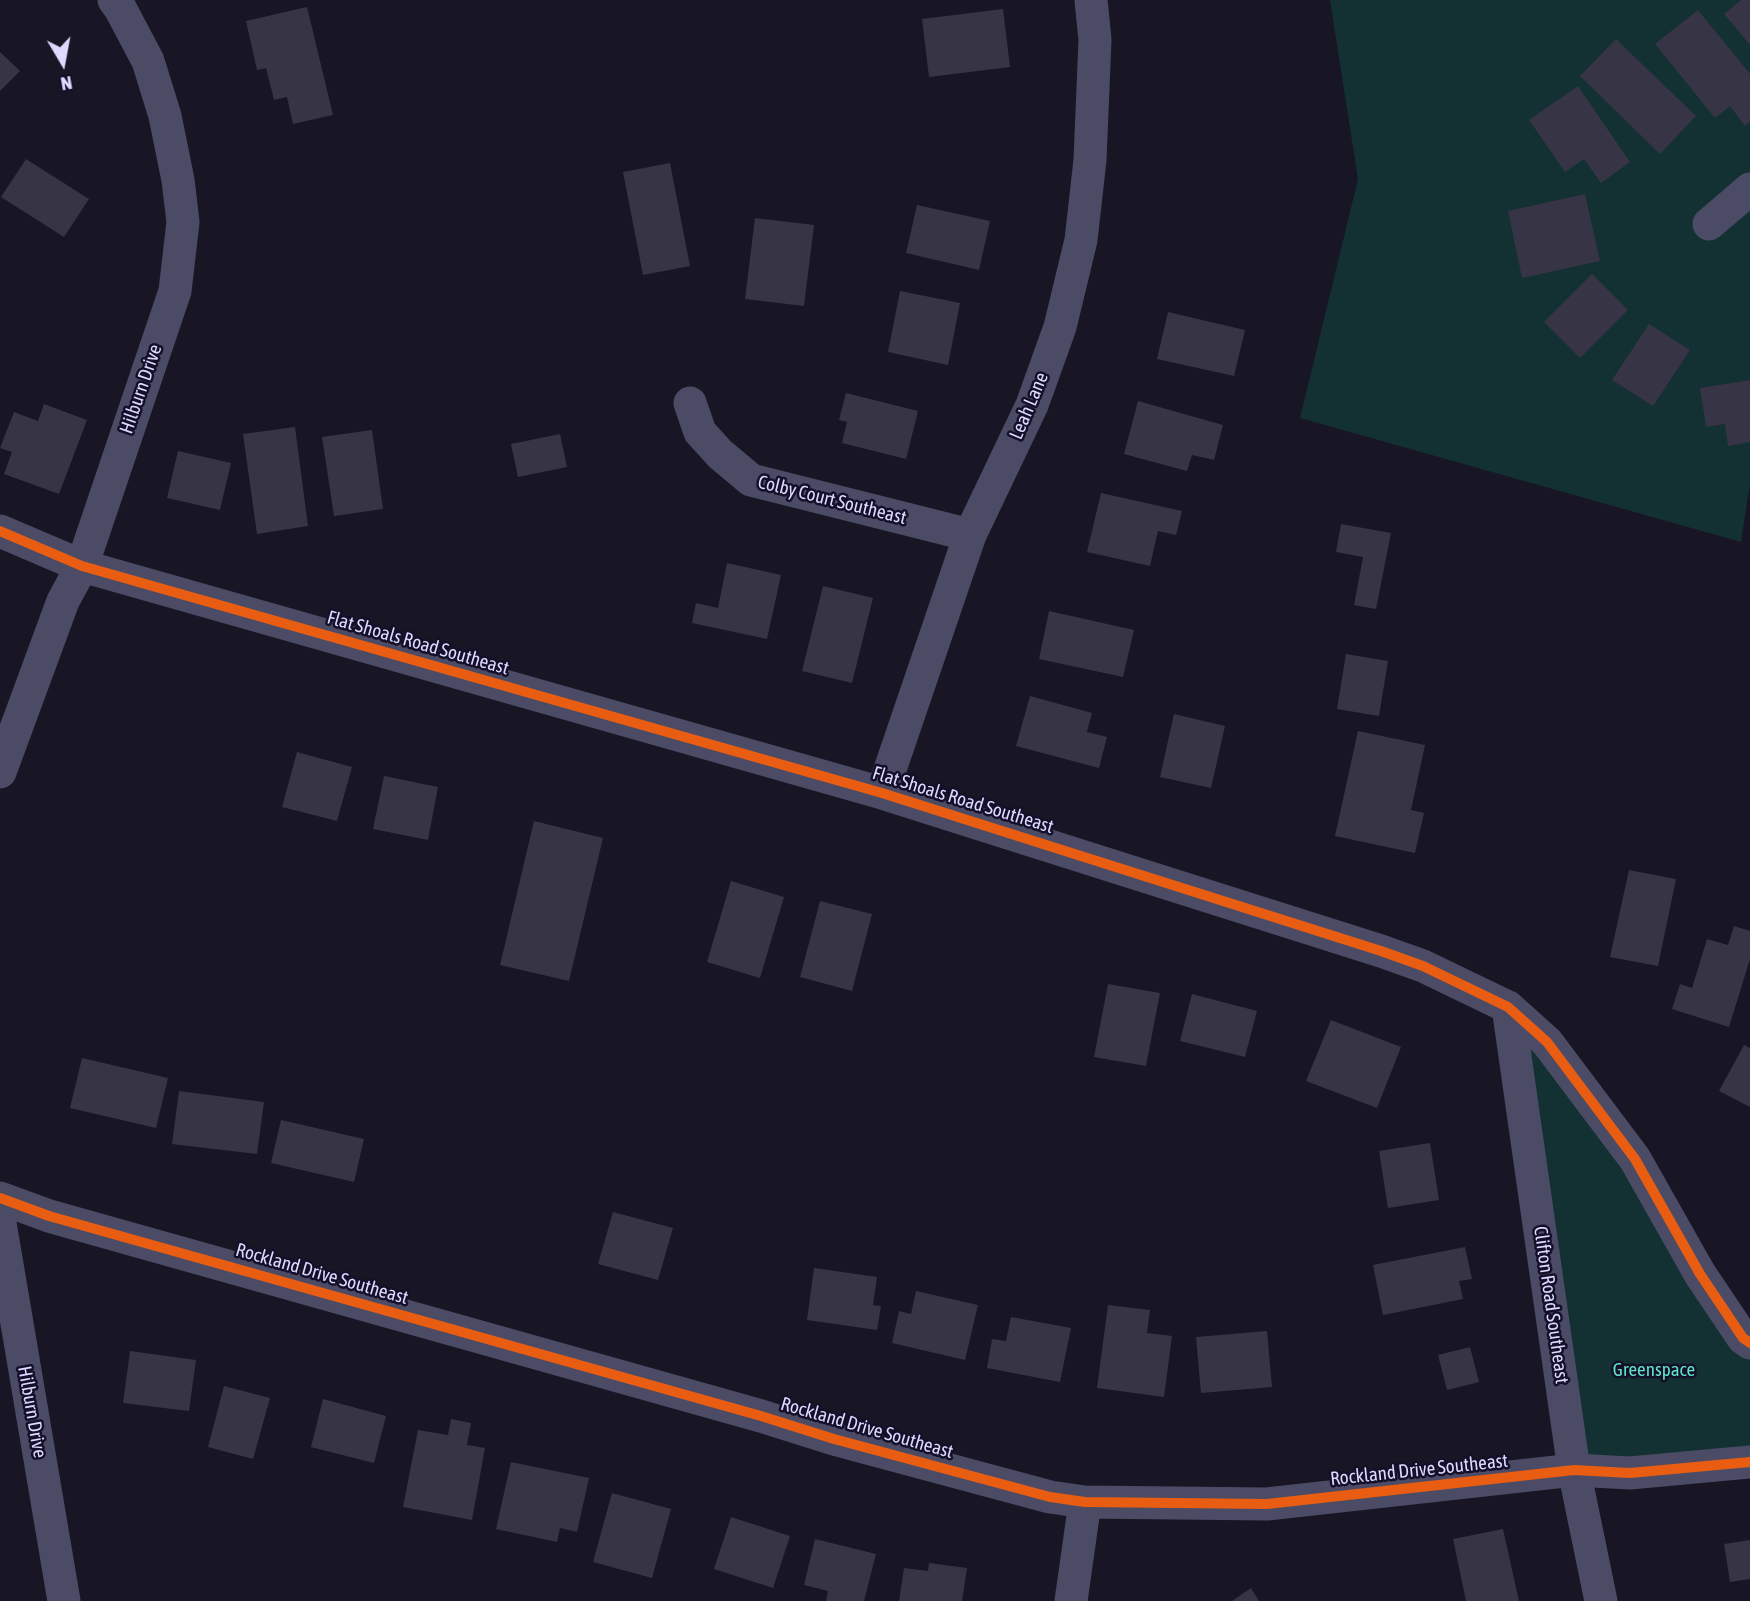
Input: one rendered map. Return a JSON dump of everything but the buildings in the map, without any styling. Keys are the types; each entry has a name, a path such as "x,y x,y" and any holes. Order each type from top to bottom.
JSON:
{"street":[{"name":"Hilburn Drive","path":"0,772 63,601 82,566 174,291 183,222 178,180 148,61 114,0"},
{"name":"Leah Lane","path":"881,793 970,535 1032,404 1060,327 1081,240 1090,160 1095,54 1091,0"},
{"path":"1709,224 1750,189"},
{"name":"Colby Court Southeast","path":"690,402 700,432 720,454 751,480 970,535"},
{"name":"Flat Shoals Road Southeast","path":"0,531 82,566 881,793 1423,966 1508,1007 1547,1042 1634,1159 1700,1274 1743,1338 1750,1343"},
{"name":"Clifton Road Southeast","path":"1508,1007 1574,1470 1601,1601"},
{"name":"Rockland Drive Southeast","path":"0,1198 49,1216 761,1416 834,1439 1051,1497 1085,1502 1267,1504 1574,1470 1630,1473 1750,1462"},
{"name":"Hilburn Drive","path":"0,1223 64,1601"},
{"path":"1071,1601 1085,1502"}],"green space":[{"path":"1330,0 1750,0 1750,484 1741,542 1300,418 1358,179"},
{"name":"Greenspace","path":"1508,1007 1750,1343 1750,1453 1574,1470"}],"cycle path":[{"path":"0,531 82,566 882,793 1423,966 1508,1007 1547,1042 1635,1159 1700,1274 1743,1338 1750,1343"},
{"path":"0,1198 49,1216 761,1416 834,1439 1050,1497 1085,1502 1267,1504 1574,1470 1630,1473 1750,1462"}]}
